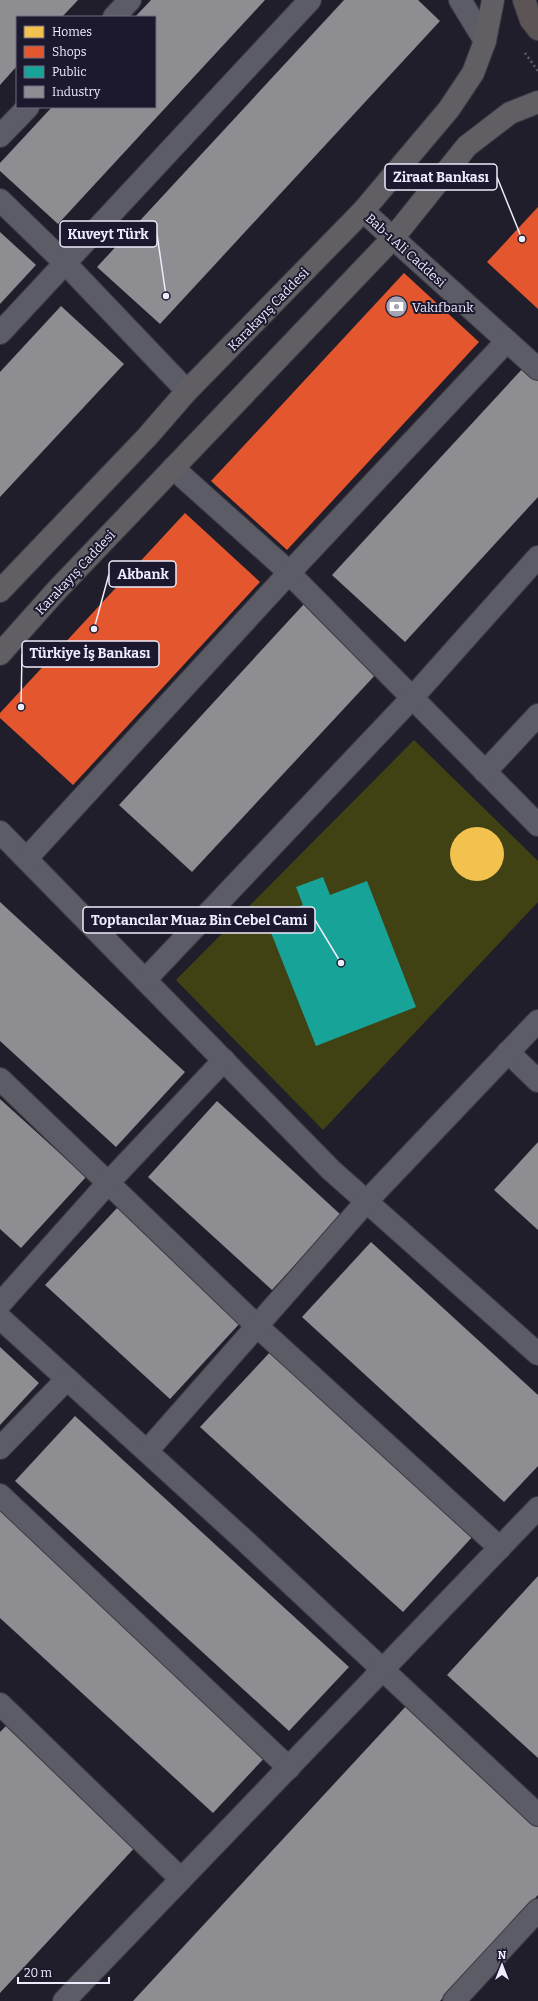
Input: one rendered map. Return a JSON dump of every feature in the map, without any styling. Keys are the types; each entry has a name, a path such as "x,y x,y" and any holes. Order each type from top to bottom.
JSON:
{"highway":[{"path":"524,0 531,20 538,28"}],"main road":[{"name":"Karakayış Caddesi","path":"0,591 147,437 187,391 363,211 449,108 473,73 485,41 493,0"},
{"name":"Karakayış Caddesi","path":"0,654 57,590 393,238 467,146 510,113 538,102"}],"street":[{"path":"115,16 130,0"},
{"path":"0,333 310,0"},
{"path":"460,0 485,41"},
{"path":"0,136 27,108"},
{"path":"0,200 65,263 187,391"},
{"name":"Bab-ı Ali Caddesi","path":"363,211 538,369"},
{"path":"27,858 507,341"},
{"path":"173,468 290,573 538,825"},
{"path":"145,980 534,570"},
{"path":"485,772 538,715"},
{"path":"0,832 331,1170 538,1354"},
{"path":"147,1451 366,1202 538,1021"},
{"path":"508,1052 538,1081"},
{"path":"0,1304 108,1183 224,1060"},
{"path":"0,1079 257,1326 500,1548"},
{"path":"0,1318 244,1539 538,1815"},
{"path":"0,1448 67,1379"},
{"path":"0,1495 289,1768"},
{"path":"64,2001 538,1508"},
{"path":"0,1704 181,1879"},
{"path":"454,2001 538,1910"}],"shaded area":[{"path":"414,740 538,861 538,902 323,1130 176,980"}],"building: Homes":[{"path":"477,827 487,829 496,835 502,844 504,854 502,864 496,873 487,879 477,881 467,879 458,873 452,864 450,854 452,844 458,835 467,829"}],"building: Shops":[{"path":"538,207 538,309 487,262"},
{"path":"404,273 479,342 287,550 211,481"},
{"path":"185,513 260,582 73,785 0,718 0,713"}],"building: Public":[{"path":"323,877 330,895 367,881 416,1007 316,1046 266,920 303,905 296,887"}],"building: Industry":[{"path":"0,0 78,0 63,16 16,16 16,67 0,85"},
{"path":"151,0 265,0 58,224 0,171 0,163 51,108 156,108 156,16 136,16"},
{"path":"344,0 418,0 440,21 160,324 97,267"},
{"path":"0,232 36,265 0,304"},
{"path":"61,306 124,364 0,497 0,372"},
{"path":"524,367 538,380 538,497 405,642 332,575"},
{"path":"304,604 378,672 192,872 119,805"},
{"path":"0,902 185,1072 116,1147 0,1041"},
{"path":"0,1099 86,1177 21,1248 0,1229"},
{"path":"217,1101 341,1215 272,1290 148,1177"},
{"path":"538,1142 538,1230 494,1190"},
{"path":"118,1207 242,1321 170,1399 45,1285"},
{"path":"371,1242 538,1395 538,1466 504,1502 302,1317"},
{"path":"0,1347 39,1383 0,1425"},
{"path":"273,1349 475,1534 403,1612 200,1427"},
{"path":"75,1416 349,1667 289,1731 15,1481"},
{"path":"0,1507 269,1753 213,1813 0,1618"},
{"path":"538,1576 538,1758 447,1675"},
{"path":"408,1704 538,1823 538,1895 440,2001 133,2001"},
{"path":"8,1724 139,1843 0,1993 0,1732"}],"place":[{"name":"Ziraat Bankası","path":"522,239"},
{"name":"Kuveyt Türk","path":"166,296"},
{"name":"Vakıfbank","path":"396,307"},
{"name":"Akbank","path":"94,629"},
{"name":"Türkiye İş Bankası","path":"21,707"},
{"name":"Toptancılar Muaz Bin Cebel Cami","path":"341,963"}]}
